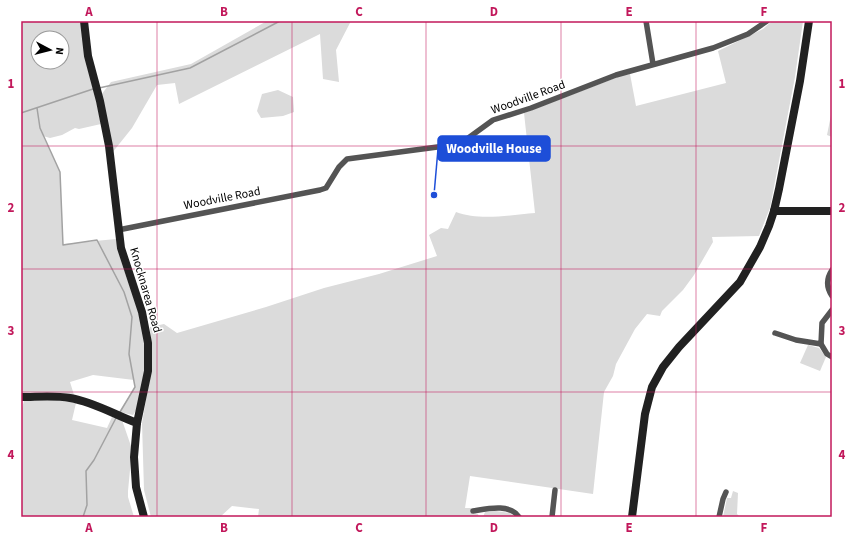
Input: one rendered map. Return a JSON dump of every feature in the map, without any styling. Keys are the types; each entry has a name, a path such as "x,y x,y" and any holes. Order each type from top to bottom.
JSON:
{"street":[{"name":"Knocknarea Road","path":"84,21 88,56 98,93 109,146 118,230 123,258 142,312 148,343 148,370 137,423 135,454 135,480 137,494 144,517"},
{"path":"646,21 653,64"},
{"name":"Woodville Road","path":"118,230 320,190 326,188 339,167 347,159 414,149 448,147 460,144 493,120 531,108 616,75 713,48 748,34 767,21"},
{"path":"632,517 645,414 652,387 663,367 678,347 740,282 760,247 774,211 800,81 809,21"},
{"path":"774,211 832,211"},
{"path":"832,270 827,280 827,287 832,296"},
{"path":"832,310 822,323 822,344 827,354 832,358"},
{"path":"775,333 796,340 822,344"},
{"path":"21,397 72,398 90,403 137,423"},
{"path":"552,517 557,498 555,490"},
{"path":"719,517 726,492"},
{"path":"473,511 495,508 504,509 516,513 519,517"},
{"path":"481,510 481,517"}],"shaded area":[{"path":"21,21 81,21 101,124 79,129 75,128 62,135 50,138 43,136 60,172 63,244 116,239 119,254 142,327 145,342 146,363 137,409 133,415 119,412 135,387 134,380 93,375 70,382 74,395 43,392 21,393"},
{"path":"267,21 351,21 336,50 339,82 323,79 320,34 179,104 175,83 157,85 132,128 112,153 101,95 111,82 191,64"},
{"path":"772,21 803,21 795,77 770,208 759,236 712,237 713,242 694,275 683,290 662,311 660,316 647,314 635,329 616,364 613,376 604,392 593,494 470,476 465,508 471,508 472,514 478,514 479,517 258,517 259,509 232,506 220,517 151,517 144,490 142,423 152,365 150,327 164,324 177,333 324,288 379,274 437,256 429,235 441,228 448,229 456,212 465,215 485,217 535,213 524,113 623,75 630,74 636,106 726,83 718,51 763,29"},
{"path":"278,90 293,97 294,112 283,116 261,118 257,111 262,94"},
{"path":"832,110 832,137 827,135"},
{"path":"808,345 819,348 826,357 820,371 800,363"},
{"path":"58,400 76,403 72,420 107,428 112,417 122,420 132,449 128,497 134,517 21,517 21,412 24,401"},
{"path":"733,491 738,493 737,514 740,517 723,517 727,498 731,498"},
{"path":"496,511 510,513 515,517 483,517 485,512"}],"waterway":[{"path":"99,88 190,68 280,21"},
{"path":"21,113 93,89"},
{"path":"37,108 40,128 60,172 63,245 97,240 124,292 132,317 129,354 135,387 120,412"},
{"path":"83,517 87,505 86,471 94,460 116,418"}],"place":[{"name":"Woodville House","path":"434,195"}]}
